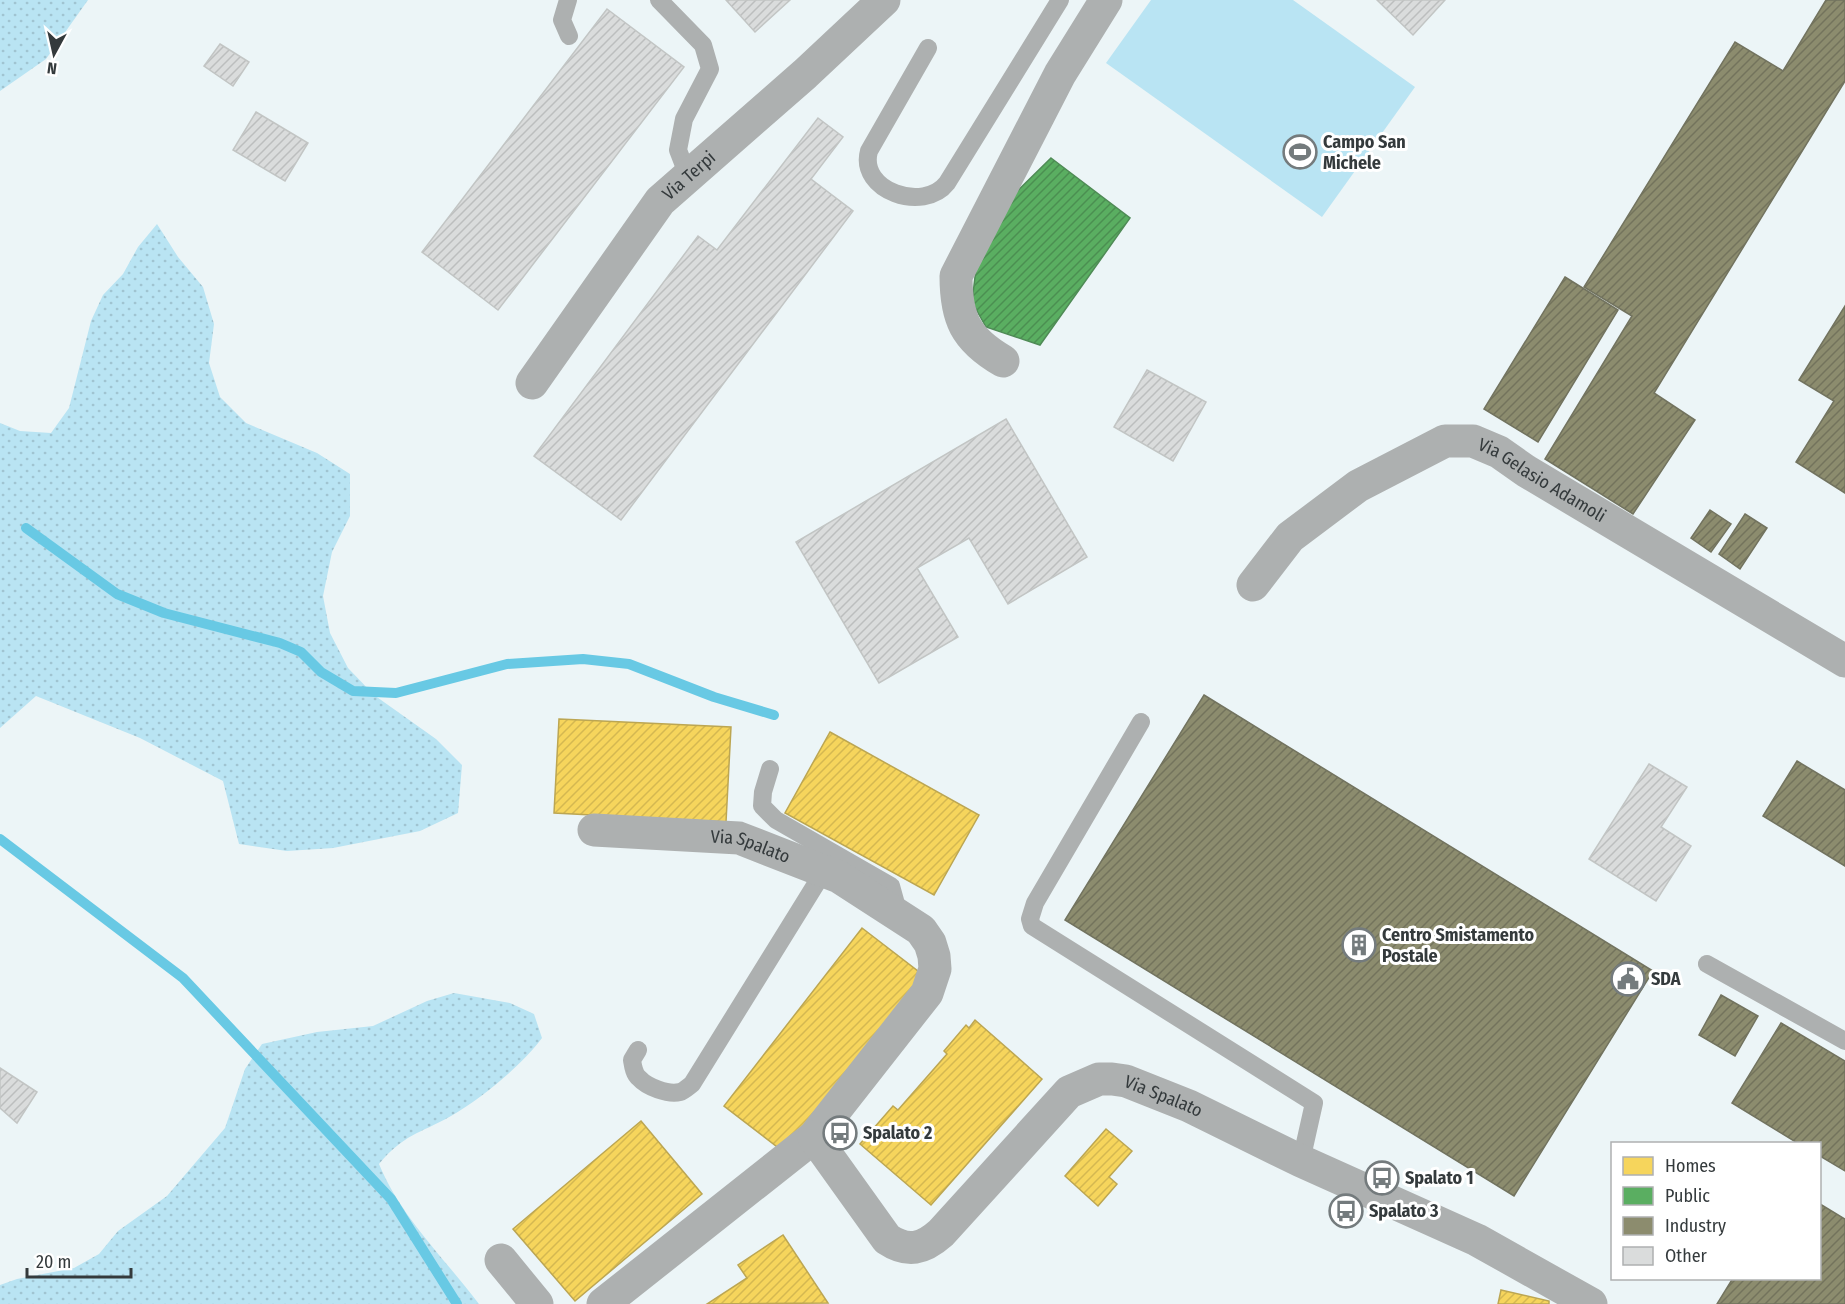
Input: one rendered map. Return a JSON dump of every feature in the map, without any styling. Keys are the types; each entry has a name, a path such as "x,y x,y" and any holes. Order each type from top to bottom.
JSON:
{"street":[{"name":"Via Terpi","path":"532,383 660,201 805,74 884,0"},
{"path":"1003,361 973,339 962,321 956,302 956,276 1060,74 1106,0"},
{"name":"Via Gelasio Adamoli","path":"1253,585 1290,537 1358,486 1445,441 1473,441 1499,452 1526,471 1845,661"},
{"name":"Via Spalato","path":"594,830 739,838 839,877 921,930 930,943 935,969 927,993 814,1137 603,1304"},
{"name":"Via Spalato","path":"814,1137 887,1239 899,1247 915,1249 930,1244 941,1233 1069,1092 1100,1079 1126,1081 1189,1106 1301,1161 1477,1240 1591,1304"},
{"path":"501,1260 537,1304"}],"lane":[{"path":"568,0 562,20 569,36"},
{"path":"658,0 703,45 710,69 684,119 678,150 688,176"},
{"path":"928,48 868,151 866,162 868,172 889,190 915,198 930,197 940,192 947,183 1060,0"},
{"path":"1141,722 1035,903 1030,919 1032,926 1314,1103 1301,1161"},
{"path":"770,769 763,792 762,806 776,820 891,886 900,916"},
{"path":"638,1050 632,1060 634,1070 638,1078 648,1085 666,1092 680,1092 692,1084 824,871"},
{"path":"1707,964 1845,1041"}],"shaded area":[{"path":"0,0 88,0 46,59 0,91"},
{"name":"Campo San Michele","path":"1151,0 1293,0 1415,87 1322,217 1106,63"},
{"path":"157,224 178,257 203,287 214,324 209,363 220,397 246,423 317,453 350,474 350,516 332,552 323,596 330,633 348,668 374,695 436,739 462,765 458,813 420,831 333,848 287,851 239,844 223,781 140,738 36,696 0,728 0,423 20,431 51,433 69,408 91,321 103,295 123,274 138,247"},
{"path":"454,993 510,1003 534,1014 542,1038 512,1070 488,1091 451,1116 404,1140 379,1164 411,1219 479,1304 0,1304 0,1285 17,1279 74,1268 99,1254 118,1231 167,1196 225,1128 245,1069 262,1044 317,1032 373,1026 427,1001"}],"building: Homes":[{"path":"559,719 731,727 726,822 554,813"},
{"path":"830,732 979,815 934,895 785,813"},
{"path":"862,928 923,975 785,1153 724,1106"},
{"path":"975,1020 1042,1079 931,1205 860,1144 893,1106 898,1110 947,1054 944,1051 966,1025 969,1028"},
{"path":"641,1121 702,1194 575,1301 513,1229"},
{"path":"1106,1129 1132,1151 1109,1177 1117,1184 1098,1206 1065,1176"},
{"path":"783,1235 828,1303 707,1304 747,1278 738,1265"},
{"path":"1501,1290 1549,1301 1549,1304 1498,1304"}],"building: Public":[{"path":"1051,158 1130,218 1040,345 986,327 972,302 979,244 997,211"}],"building: Industry":[{"path":"1826,0 1845,0 1845,81 1654,393 1695,420 1633,514 1545,459 1632,316 1584,287 1735,42 1783,71"},
{"path":"1565,277 1618,310 1538,442 1484,409"},
{"path":"1845,306 1845,493 1796,462 1834,401 1799,380"},
{"path":"1710,510 1731,524 1711,552 1691,538"},
{"path":"1745,514 1767,528 1740,569 1719,554"},
{"name":"Centro Smistamento Postale","path":"1204,695 1653,971 1514,1196 1065,920"},
{"path":"1797,761 1845,790 1845,866 1763,816"},
{"path":"1721,995 1758,1016 1735,1056 1699,1035"},
{"path":"1781,1023 1845,1061 1845,1171 1821,1157 1821,1142 1796,1142 1732,1103"},
{"path":"1821,1205 1845,1219 1845,1304 1717,1304 1732,1280 1821,1280"}],"building: Other":[{"path":"726,0 790,0 755,32"},
{"path":"1377,0 1445,0 1413,35"},
{"path":"607,9 684,67 498,310 422,252"},
{"path":"220,44 249,62 233,86 204,66"},
{"path":"256,112 308,143 285,181 233,150"},
{"path":"818,118 843,137 811,179 853,211 621,520 534,456 698,236 717,250"},
{"path":"1147,370 1206,402 1173,461 1114,427"},
{"path":"1006,419 1087,557 1008,604 969,538 917,568 958,637 879,683 796,542"},
{"path":"1649,764 1687,787 1661,827 1691,846 1656,901 1589,859"},
{"path":"0,1068 37,1092 17,1123 0,1108"}],"waterway":[{"path":"26,528 117,594 164,613 280,643 301,652 321,672 353,691 396,693 507,664 583,659 629,664 714,697 774,715"},
{"path":"0,839 183,978 391,1199 457,1304"}],"place":[{"name":"Campo San Michele","path":"1300,152"},
{"name":"Centro Smistamento Postale","path":"1359,945"},
{"name":"SDA","path":"1628,979"},
{"name":"Spalato 2","path":"840,1133"},
{"name":"Spalato 1","path":"1382,1178"},
{"name":"Spalato 3","path":"1346,1211"}]}
